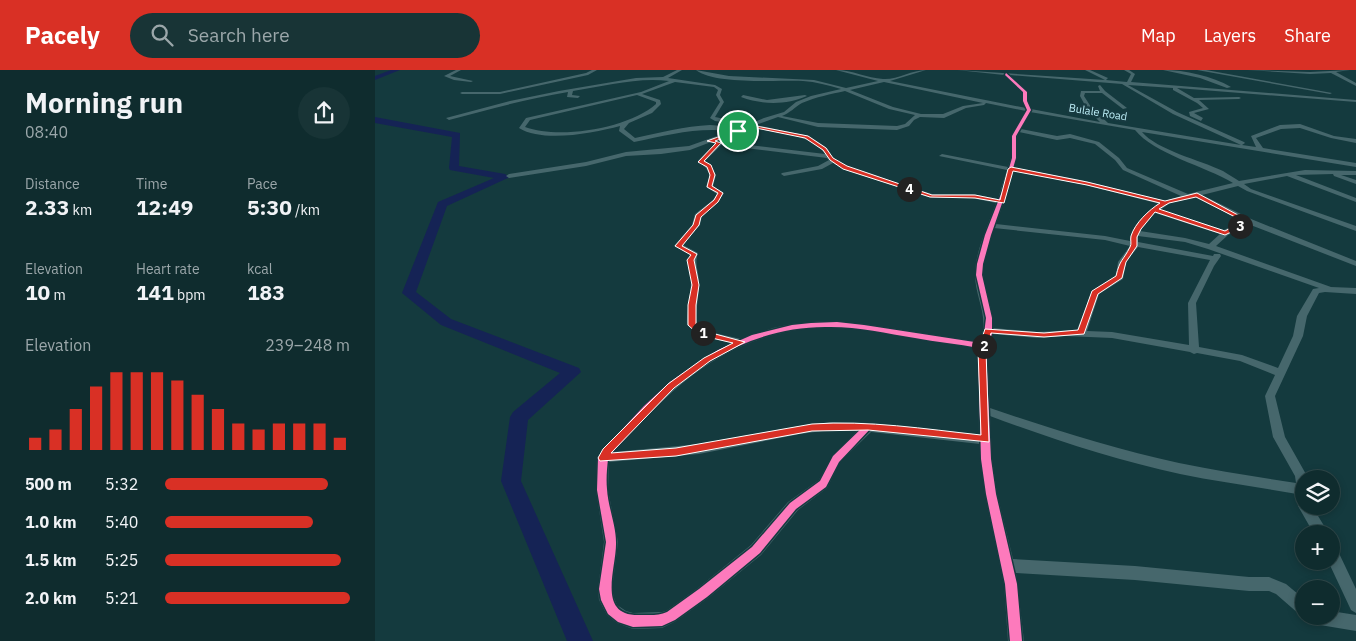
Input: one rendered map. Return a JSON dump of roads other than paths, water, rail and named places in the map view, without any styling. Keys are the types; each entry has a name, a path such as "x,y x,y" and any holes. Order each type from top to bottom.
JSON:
{"street":[{"path":"459,70 446,76 471,81"},
{"path":"462,93 503,93 587,74 595,70"},
{"path":"640,85 663,78 680,70"},
{"path":"698,70 702,74 731,78 810,80 848,90 889,108 921,115 943,116 966,106 993,103"},
{"name":"Bulale Road","path":"838,70 927,91 1029,110 1356,165"},
{"path":"743,96 773,103 790,97 848,90 924,70"},
{"path":"959,70 1289,95 1353,102"},
{"path":"1087,70 1113,82"},
{"path":"1125,83 1133,74 1126,70"},
{"path":"1165,70 1201,77 1247,92"},
{"path":"1199,70 1321,91 1353,102"},
{"path":"1249,70 1306,72 1348,70"},
{"path":"1329,71 1356,84"},
{"path":"1006,74 1025,92 1025,100 1029,110 1014,138 1014,158 1002,202 992,226 978,271 987,308 988,331 982,350 985,440 991,494 1014,607 1016,641"},
{"path":"449,118 510,102 645,78 663,78 717,86 720,90 718,95 722,102 714,112 713,118 807,136 825,149 831,158 845,168 931,196 975,196 1002,202"},
{"path":"627,123 571,133 539,132 526,130 522,126 528,118 551,115 640,93 670,84 674,82 673,80"},
{"path":"1106,82 1100,84 1103,92 1125,108"},
{"path":"1125,83 1171,111 1258,150"},
{"path":"679,87 685,85"},
{"path":"1172,87 1199,102 1207,109 1192,112 1191,114 1207,122 1216,130"},
{"path":"571,90 569,96 578,98"},
{"path":"1103,92 1083,92 1082,96 1089,108 1106,124"},
{"path":"640,93 638,94 659,104 655,110 621,127 621,130 634,140 672,132 712,127 738,131"},
{"path":"1191,98 1211,100 1251,98 1256,97 1259,93"},
{"path":"647,99 660,94"},
{"path":"509,176 586,164 626,154 680,150 786,113 797,103 819,95"},
{"path":"776,116 818,125 897,128 907,125 912,119 921,115"},
{"path":"1258,150 1253,137 1282,127 1303,126 1333,137 1356,141"},
{"path":"1136,128 1144,138 1157,146 1267,197 1356,229"},
{"path":"1017,130 1057,138 1070,136 1097,143 1117,159 1125,169 1193,196 1248,222 1356,264"},
{"path":"709,141 831,158"},
{"path":"719,143 701,162 709,166 713,175 709,187 721,193 716,201 698,216 696,225 678,246 694,254 691,260 696,285 692,305 692,325 702,333 741,342"},
{"path":"942,156 1087,183 1165,203"},
{"path":"784,174 822,167 831,158"},
{"path":"1328,172 1356,182"},
{"path":"1081,333 1095,293 1120,277 1122,262 1133,249 1135,233 1154,210 1165,203 1287,174 1356,173"},
{"path":"1287,174 1356,200"},
{"path":"1154,210 1225,233"},
{"path":"1211,247 1225,233 1248,222"},
{"path":"992,226 1060,232 1134,243 1215,259"},
{"path":"1135,233 1185,240 1211,247 1330,289"},
{"path":"1194,351 1192,304 1215,259 1222,251"},
{"path":"1298,470 1279,437 1270,396 1298,336 1302,316 1313,295 1320,289 1356,291"},
{"path":"868,427 836,459 823,484 793,506 756,550 671,616 662,620 633,621 622,618 613,610 607,600 605,589 611,542 602,490 603,458 671,386 707,360 741,342 788,328 808,325 828,324 878,328 983,346"},
{"path":"988,331 1044,335 1081,333 1112,335 1242,358 1281,373"},
{"path":"984,410 1086,445 1206,474 1243,479 1295,494"},
{"path":"603,458 691,450 812,428 868,427 985,440"},
{"path":"1007,566 1135,573 1249,584 1269,584 1281,588 1295,601"},
{"path":"1339,570 1356,605"},
{"path":"1340,620 1356,623"}],"waterway":[{"path":"375,78 397,70"},
{"path":"375,120 457,135 454,168 505,177 442,204 409,293 446,322 573,372 519,417 511,481 580,641"}]}
